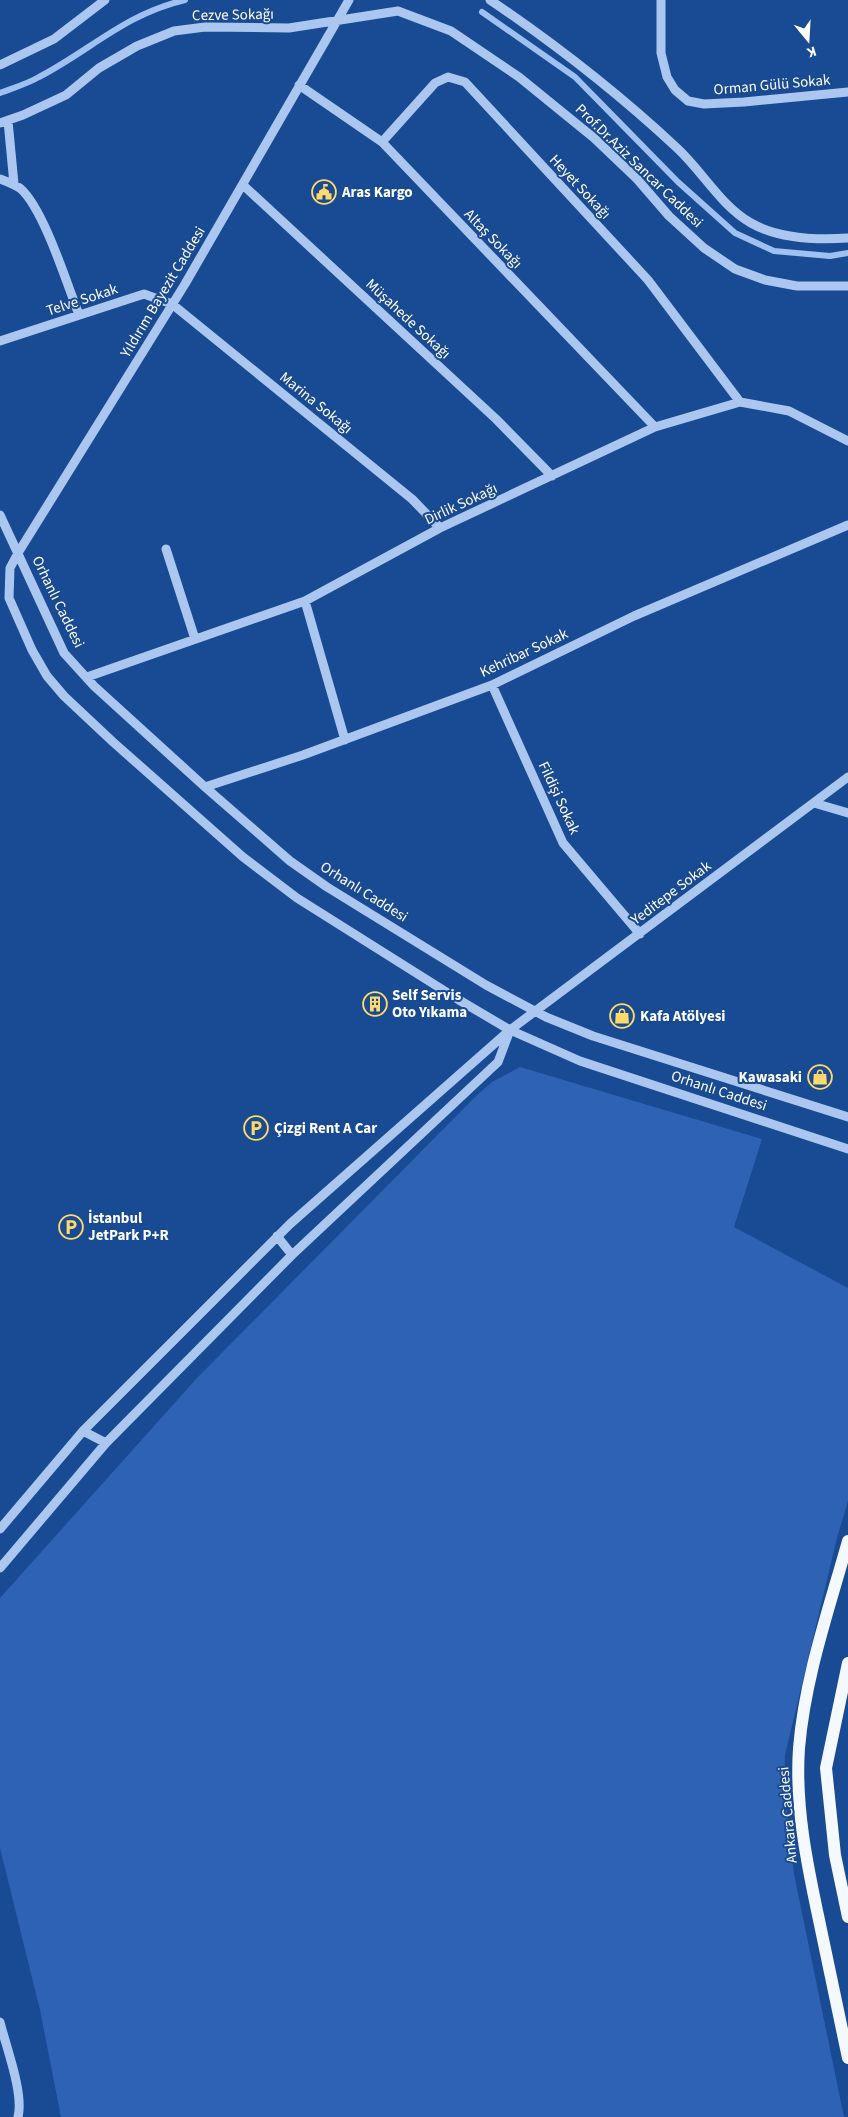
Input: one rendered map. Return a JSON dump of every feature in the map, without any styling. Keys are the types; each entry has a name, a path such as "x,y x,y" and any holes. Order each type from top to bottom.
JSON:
{"main road":[{"name":"Ankara Caddesi","path":"848,1541 816,1656 804,1713 799,1748 798,1782 805,1854 848,2058"},
{"path":"848,1663 826,1768 835,1855 848,1917"}],"street":[{"path":"0,65 54,39 105,0"},
{"name":"Yıldırım Bayezit Caddesi","path":"9,598 10,568 18,553 172,304 349,0"},
{"path":"490,0 544,38 670,142 706,179 721,200 752,223 779,233 812,238 848,238"},
{"name":"Orman Gülü Sokak","path":"661,0 661,53 668,77 676,90 688,101 704,104 744,102 848,92"},
{"name":"Prof.Dr.Aziz Sancar Caddesi","path":"339,19 398,11 452,31 519,76 566,114 637,179 669,216 704,248 735,269 764,280 797,286 848,286"},
{"name":"Cezve Sokağı","path":"4,122 66,95 99,68 137,46 174,31 205,27 289,28 339,19"},
{"name":"Heyet Sokağı","path":"382,142 435,83 448,77 465,82 648,280 740,402"},
{"name":"Altaş Sokağı","path":"299,85 382,142 655,427"},
{"path":"4,122 14,184"},
{"path":"0,179 14,184 34,207 51,242 79,316"},
{"name":"Müşahede Sokağı","path":"243,185 496,419 552,476"},
{"name":"Telve Sokak","path":"0,342 144,294 172,304"},
{"name":"Marina Sokağı","path":"172,304 412,499 440,528"},
{"name":"Dirlik Sokağı","path":"87,677 305,601 440,528 655,427 740,402 789,411 848,441"},
{"name":"Orhanlı Caddesi","path":"0,515 64,653 139,728 290,861 327,887 486,985 537,1012 593,1036 848,1117"},
{"name":"Kehribar Sokak","path":"205,787 345,740 492,685 634,616 848,525"},
{"path":"166,549 195,639"},
{"name":"Orhanlı Caddesi","path":"9,598 32,650 47,676 64,696 243,857 297,898 459,1000 510,1030 551,1050 848,1149"},
{"path":"305,601 345,740"},
{"name":"Fildişi Sokak","path":"492,685 563,843 640,934"},
{"name":"Yeditepe Sokak","path":"0,1529 83,1430 277,1236 510,1030 537,1012 848,777"},
{"path":"814,803 848,813"},
{"path":"0,1568 106,1443 292,1254 498,1062 510,1030"},
{"path":"277,1236 292,1254"},
{"path":"83,1430 106,1443"},
{"path":"0,2022 18,2093 20,2108 18,2117"}],"shaded area":[{"path":"520,1067 762,1139 734,1227 848,1288 848,1501 837,1538 785,1755 784,1785 794,1874 844,2117 61,2117 40,2010 0,1848 0,1598 197,1378 476,1096 492,1082"}],"waterway":[{"path":"0,93 25,84 58,67 126,23 164,6 185,0"},
{"path":"482,12 575,77 678,182 735,233 774,251 830,256 848,253"}],"place":[{"name":"Aras Kargo","path":"324,192"},
{"name":"Self Servis Oto Yıkama","path":"375,1004"},
{"name":"Kafa Atölyesi","path":"622,1016"},
{"name":"Kawasaki","path":"820,1077"},
{"name":"Çizgi Rent A Car","path":"256,1128"},
{"name":"İstanbul JetPark P+R","path":"71,1227"}]}
